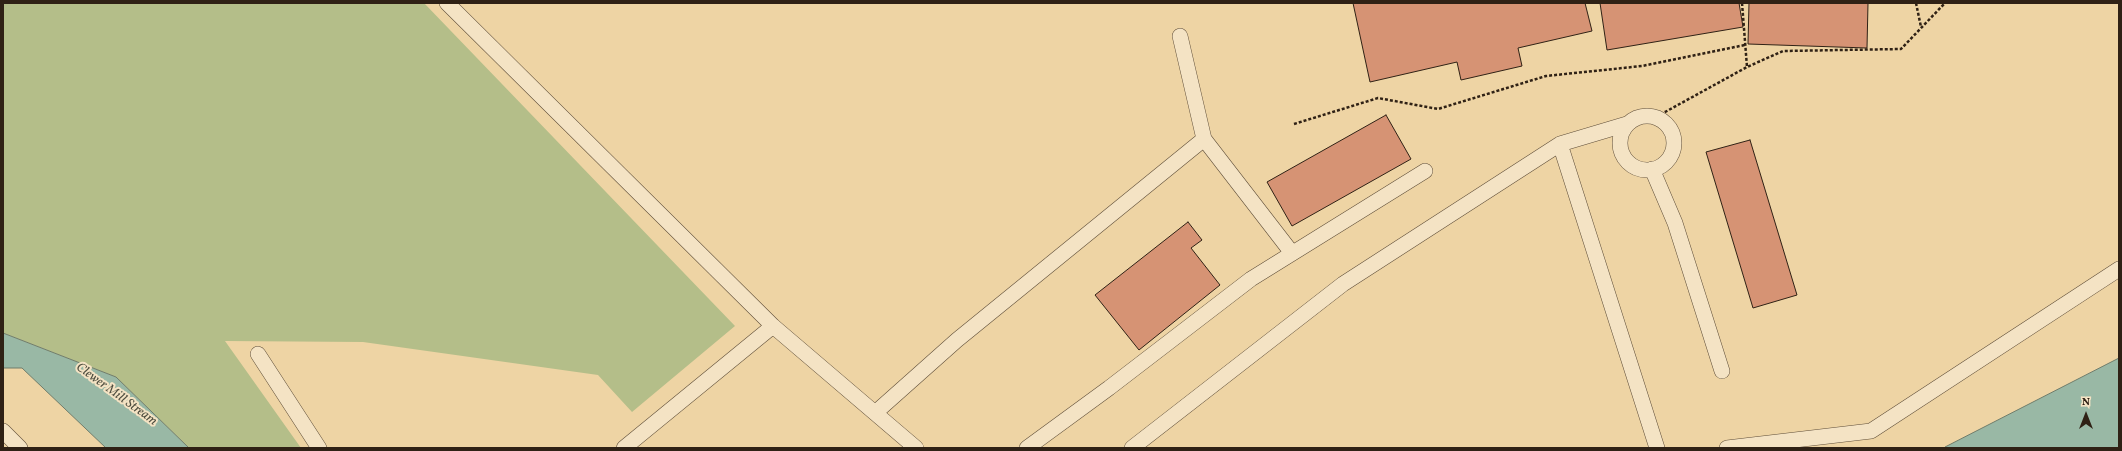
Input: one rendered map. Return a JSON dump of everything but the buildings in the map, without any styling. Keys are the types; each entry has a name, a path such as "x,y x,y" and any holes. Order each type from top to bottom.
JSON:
{"lane":[{"path":"447,3 773,326 916,448"},
{"path":"1180,36 1204,139 1292,253"},
{"path":"1132,448 1343,284 1560,144 1627,124 1636,118 1646,116 1656,117 1668,125 1672,133 1674,146 1667,161 1659,167 1646,170 1633,166 1626,160 1620,143 1622,132 1627,124"},
{"path":"875,413 957,340 1204,139"},
{"path":"1560,144 1657,448"},
{"path":"1652,169 1675,223 1722,371"},
{"path":"1027,448 1109,388 1251,279 1425,171"},
{"path":"1727,448 1871,431 2119,268"},
{"path":"624,448 773,326"},
{"path":"258,354 319,448"},
{"path":"3,431 20,448"}],"path":[{"path":"1742,3 1747,67"},
{"path":"1916,3 1921,28"},
{"path":"1656,117 1747,67 1783,51 1901,49 1945,3"},
{"path":"1294,124 1378,98 1438,109 1546,76 1642,66 1745,45"}],"green space":[{"path":"3,3 424,3 735,326 632,412 598,375 363,342 225,341 301,448 189,448 116,377 3,333"}],"water":[{"name":"Clewer Mill Stream","path":"3,333 116,377 189,448 106,448 22,368 3,368"},
{"path":"2119,358 2119,448 1944,448 1945,447"}]}
